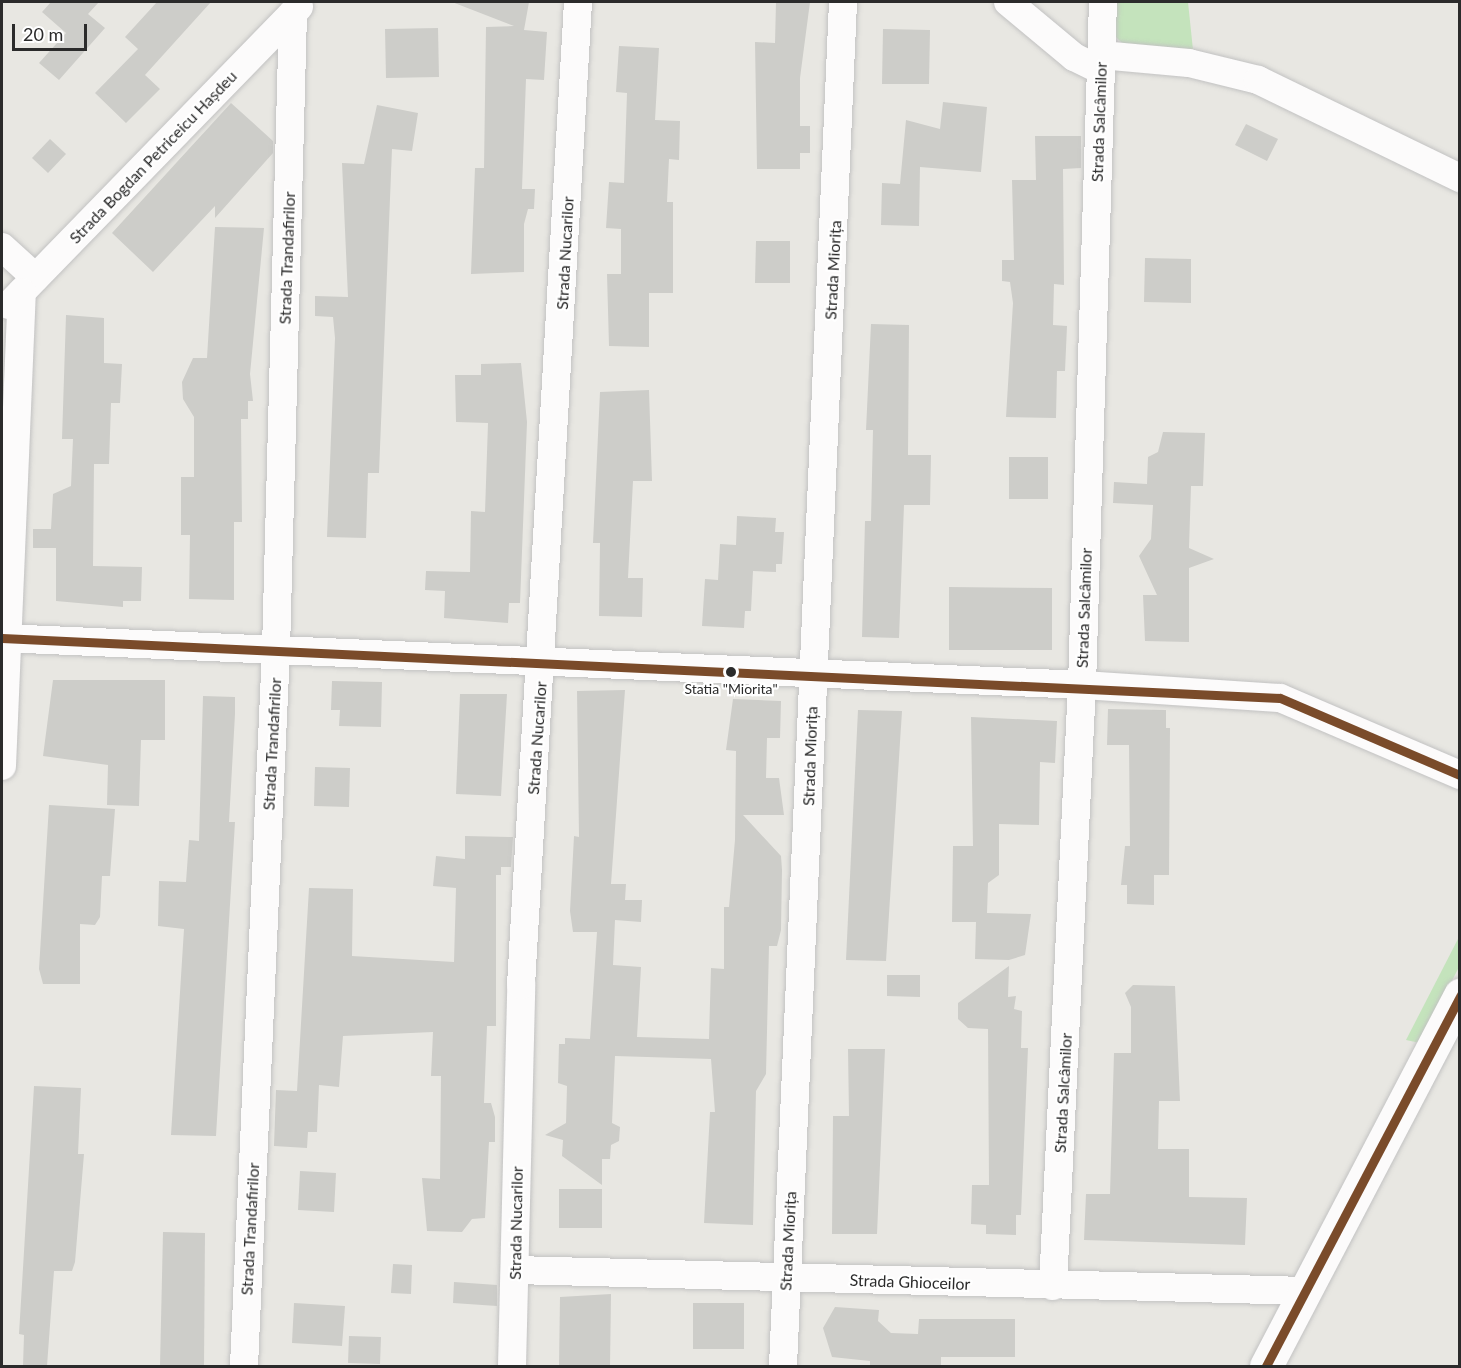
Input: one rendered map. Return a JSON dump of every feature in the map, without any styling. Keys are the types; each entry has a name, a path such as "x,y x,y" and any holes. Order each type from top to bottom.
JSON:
{"street":[{"name":"Strada Nucarilor","path":"512,1366 521,985 542,662 578,2"},
{"name":"Strada Miorița","path":"783,1366 843,2"},
{"path":"1008,2 1074,57 1101,62 1189,63 1258,80 1460,178"},
{"name":"Strada Salcâmilor","path":"1053,1286 1082,685 1103,2"},
{"name":"Strada Bogdan Petriceicu Hașdeu","path":"2,313 299,7"},
{"name":"Strada Trandafirilor","path":"244,1366 276,650 299,7"},
{"path":"2,247 29,285 4,638 2,766"},
{"path":"4,638 814,676 1082,685 1280,698 1460,775"},
{"path":"1266,1366 1460,995"},
{"name":"Strada Ghioceilor","path":"515,1270 1305,1292"}],"green space":[{"path":"1115,2 1188,2 1193,50 1127,48 1114,35"},
{"path":"1459,937 1459,967 1420,1043 1406,1040"}],"building":[{"path":"51,2 99,2 88,14 105,28 59,80 39,63 66,33 42,12"},
{"path":"157,2 211,2 145,75 160,89 126,123 95,93 138,49 125,37"},
{"path":"452,2 529,2 524,30 547,32 544,80 526,79 522,189 535,189 534,209 528,209 524,224 524,272 471,274 475,168 484,168 486,27 514,26"},
{"path":"776,2 810,2 800,78 800,126 810,126 810,153 800,153 800,169 757,169 755,42 775,43"},
{"path":"438,28 439,77 386,78 385,29"},
{"path":"883,29 930,30 929,84 882,84"},
{"path":"619,46 659,48 655,120 680,121 679,160 669,159 667,202 673,202 673,293 649,293 649,347 609,346 607,274 621,274 621,229 606,228 609,182 624,183 627,93 616,92"},
{"path":"943,102 987,107 981,172 920,167 919,226 881,225 882,183 900,184 906,120 940,129"},
{"path":"231,103 273,141 273,153 215,218 215,206 153,272 112,233"},
{"path":"377,105 418,113 412,151 392,149 379,473 368,473 366,538 327,537 335,338 333,317 315,316 315,296 348,297 342,163 364,164"},
{"path":"1246,124 1278,139 1267,161 1235,145"},
{"path":"1035,136 1081,136 1081,168 1063,169 1064,285 1054,284 1053,325 1067,326 1065,371 1057,371 1056,418 1006,417 1013,303 1010,282 1002,281 1002,260 1014,260 1012,180 1036,180"},
{"path":"50,139 66,154 48,173 32,158"},
{"path":"215,227 264,228 250,374 253,401 248,401 248,419 241,419 242,522 234,522 234,600 189,599 190,535 181,535 181,477 194,477 194,417 183,399 182,382 193,358 207,358"},
{"path":"756,241 790,241 790,283 755,283"},
{"path":"1145,258 1191,259 1191,303 1144,302"},
{"path":"66,315 104,318 104,363 122,364 120,403 111,403 109,464 94,464 93,566 142,567 141,601 123,601 123,607 56,601 56,548 33,548 33,529 51,529 53,494 71,486 73,439 62,439"},
{"path":"871,324 909,325 908,455 931,455 930,505 904,505 899,638 862,637 865,521 871,521 873,430 866,430"},
{"path":"521,363 527,422 520,603 509,603 508,623 444,618 445,591 425,590 426,571 470,572 471,511 485,512 488,423 456,422 455,375 481,375 481,364"},
{"path":"649,390 652,481 633,481 628,578 643,578 642,617 599,616 600,543 593,543 600,392"},
{"path":"1163,432 1205,433 1203,486 1191,486 1189,548 1214,559 1189,568 1189,642 1145,641 1143,595 1157,595 1139,556 1151,539 1153,505 1113,503 1114,482 1147,484 1148,457 1158,452"},
{"path":"1009,457 1048,457 1048,499 1009,499"},
{"path":"737,516 776,518 775,532 784,532 782,564 776,564 776,572 753,571 751,611 745,611 744,628 702,626 705,579 718,580 720,544 736,545"},
{"path":"949,587 1052,588 1052,650 949,650"},
{"path":"53,680 165,680 165,740 141,740 139,806 107,805 108,765 43,756"},
{"path":"332,681 382,682 381,727 339,726 340,710 331,710"},
{"path":"625,690 611,884 626,884 625,900 642,900 641,922 615,920 613,965 641,967 637,1037 709,1039 711,968 724,969 724,907 729,907 735,840 736,751 726,750 733,699 781,701 780,738 767,738 766,778 779,778 784,815 743,815 781,856 782,870 781,930 777,946 769,946 766,1074 756,1091 753,1225 704,1223 710,1112 715,1112 711,1059 615,1056 612,1123 620,1127 619,1141 611,1145 610,1159 602,1159 602,1185 562,1156 563,1140 545,1135 566,1123 567,1086 558,1083 559,1044 565,1044 565,1038 590,1039 597,932 573,932 570,911 574,836 579,837 577,691"},
{"path":"460,694 507,694 501,796 456,794"},
{"path":"203,696 235,697 229,822 235,822 216,1136 171,1135 184,929 158,926 159,881 186,882 189,840 199,841"},
{"path":"1108,709 1166,710 1166,728 1170,728 1169,875 1154,875 1154,905 1127,904 1127,885 1121,885 1125,846 1130,846 1129,745 1107,745"},
{"path":"858,710 902,711 886,961 846,960"},
{"path":"971,717 1057,721 1055,763 1040,762 1039,825 999,824 999,875 988,883 987,913 1031,914 1025,955 1009,960 975,959 976,922 952,922 953,846 973,846"},
{"path":"315,767 350,768 349,807 314,806"},
{"path":"49,805 115,809 110,876 102,876 100,917 95,925 80,924 80,984 43,984 39,969"},
{"path":"465,836 513,837 511,867 501,867 501,875 496,875 496,1026 487,1026 484,1103 491,1103 495,1117 495,1142 489,1142 485,1218 472,1219 462,1232 427,1231 422,1178 440,1179 441,1076 431,1076 433,1032 343,1036 339,1087 319,1085 317,1132 308,1132 307,1148 274,1146 276,1090 297,1091 309,888 353,889 352,956 454,962 456,888 433,886 436,856 465,859"},
{"path":"1009,966 1008,997 1016,996 1014,1009 1022,1011 1021,1048 1028,1048 1021,1215 1016,1215 1016,1235 986,1234 986,1225 971,1224 972,1185 989,1185 988,1029 968,1028 958,1019 958,1003"},
{"path":"887,975 920,975 920,997 887,996"},
{"path":"1133,985 1175,986 1180,1101 1159,1101 1158,1149 1189,1149 1189,1197 1247,1198 1245,1245 1084,1240 1086,1194 1110,1194 1114,1053 1131,1053 1131,1007 1125,993"},
{"path":"848,1049 885,1049 877,1234 832,1234 833,1116 849,1116"},
{"path":"34,1086 81,1088 78,1154 84,1154 75,1262 72,1271 54,1271 47,1366 23,1366 24,1335 19,1334"},
{"path":"300,1171 336,1173 334,1212 298,1210"},
{"path":"559,1189 602,1189 602,1228 559,1228"},
{"path":"163,1232 205,1233 204,1366 160,1366"},
{"path":"393,1264 412,1265 411,1294 391,1293"},
{"path":"454,1282 497,1285 497,1306 453,1303"},
{"path":"611,1294 610,1366 559,1366 560,1297"},
{"path":"294,1303 345,1306 342,1346 292,1343"},
{"path":"693,1303 744,1303 744,1349 693,1349"},
{"path":"835,1307 879,1310 878,1321 891,1333 918,1334 919,1319 1015,1319 1015,1357 941,1357 941,1366 870,1366 870,1361 832,1357 823,1328"},
{"path":"349,1336 381,1337 380,1364 348,1363"}],"transit line":[{"path":"2,638 1280,698 1460,775"},
{"path":"1266,1366 1460,996"}],"place":[{"name":"Statia \"Miorita\"","path":"731,672"}]}
